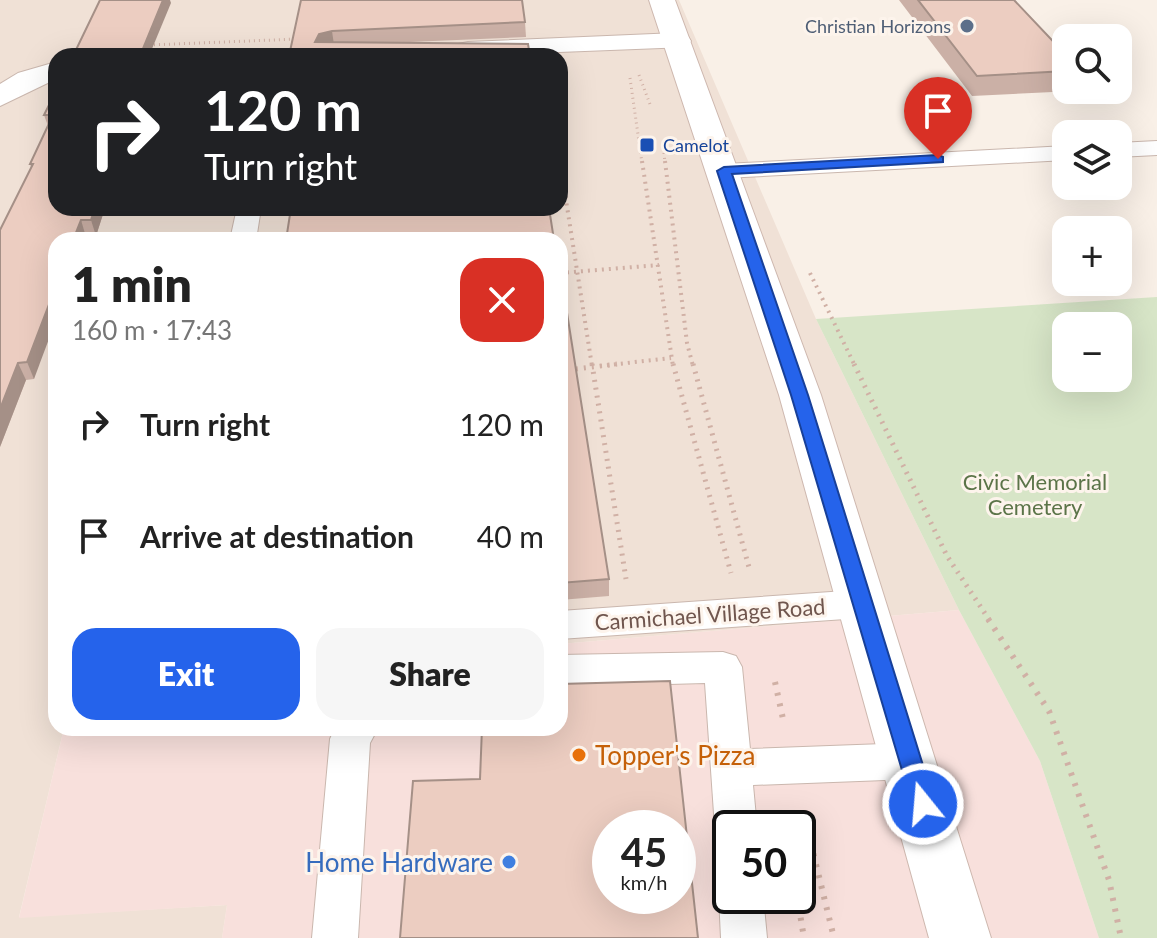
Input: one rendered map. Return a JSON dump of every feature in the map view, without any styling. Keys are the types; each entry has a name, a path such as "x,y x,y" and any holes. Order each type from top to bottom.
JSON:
{"main road":[{"path":"662,0 800,395 860,604 911,761 960,938"},
{"path":"514,48 677,41"},
{"path":"0,97 28,79 48,73"}],"lane":[{"path":"1132,149 1157,148"},
{"path":"724,171 1052,154"},
{"name":"Carmichael Village Road","path":"568,624 860,604"},
{"path":"568,671 723,667 734,810"},
{"path":"335,938 352,736"},
{"path":"731,768 911,761"},
{"path":"742,914 744,938"}],"path":[{"path":"149,45 306,39"},
{"path":"631,43 654,116"},
{"path":"630,77 671,358 751,611"},
{"path":"659,130 687,343 834,938"},
{"path":"568,214 633,620"},
{"path":"568,273 659,265"},
{"path":"808,269 947,556 1049,711 1109,880 1121,938"},
{"path":"568,370 671,358"},
{"path":"800,914 804,938"}],"shaded area":[{"path":"0,0 679,0 816,319 959,610 568,643 568,232 48,232 48,736 62,736 19,917 227,905 222,938 0,938"},
{"path":"959,610 1040,761 1099,938 222,938 227,905 19,918 62,736 568,736 568,643"}],"green space":[{"name":"Civic Memorial Cemetery","path":"1157,297 1157,938 1099,938 1040,761 959,610 816,319"}],"building":[{"path":"100,0 163,0 143,48 77,48"},
{"path":"301,0 522,0 525,22 332,31 319,34 315,42 528,44 529,48 291,48"},
{"name":"Christian Horizons","path":"918,0 1014,0 1052,40 1052,72 977,76"},
{"path":"48,126 48,216 92,216 91,220 81,220 76,232 48,232 48,307 27,362 18,363 0,409 0,230 33,164 30,164"},
{"path":"290,216 550,216 553,232 287,232"},
{"path":"568,319 609,579 568,582"},
{"name":"Home Hardware","path":"670,681 684,810 592,810 592,914 695,914 698,938 400,938 413,781 480,779 482,736 568,736 568,684"}],"place":[{"name":"Christian Horizons","path":"967,26"},
{"name":"Camelot","path":"647,145"},
{"name":"Topper's Pizza","path":"579,755"},
{"name":"Home Hardware","path":"509,862"}],"route":[{"path":"923,804 860,604 800,395 724,171 938,159"}]}
